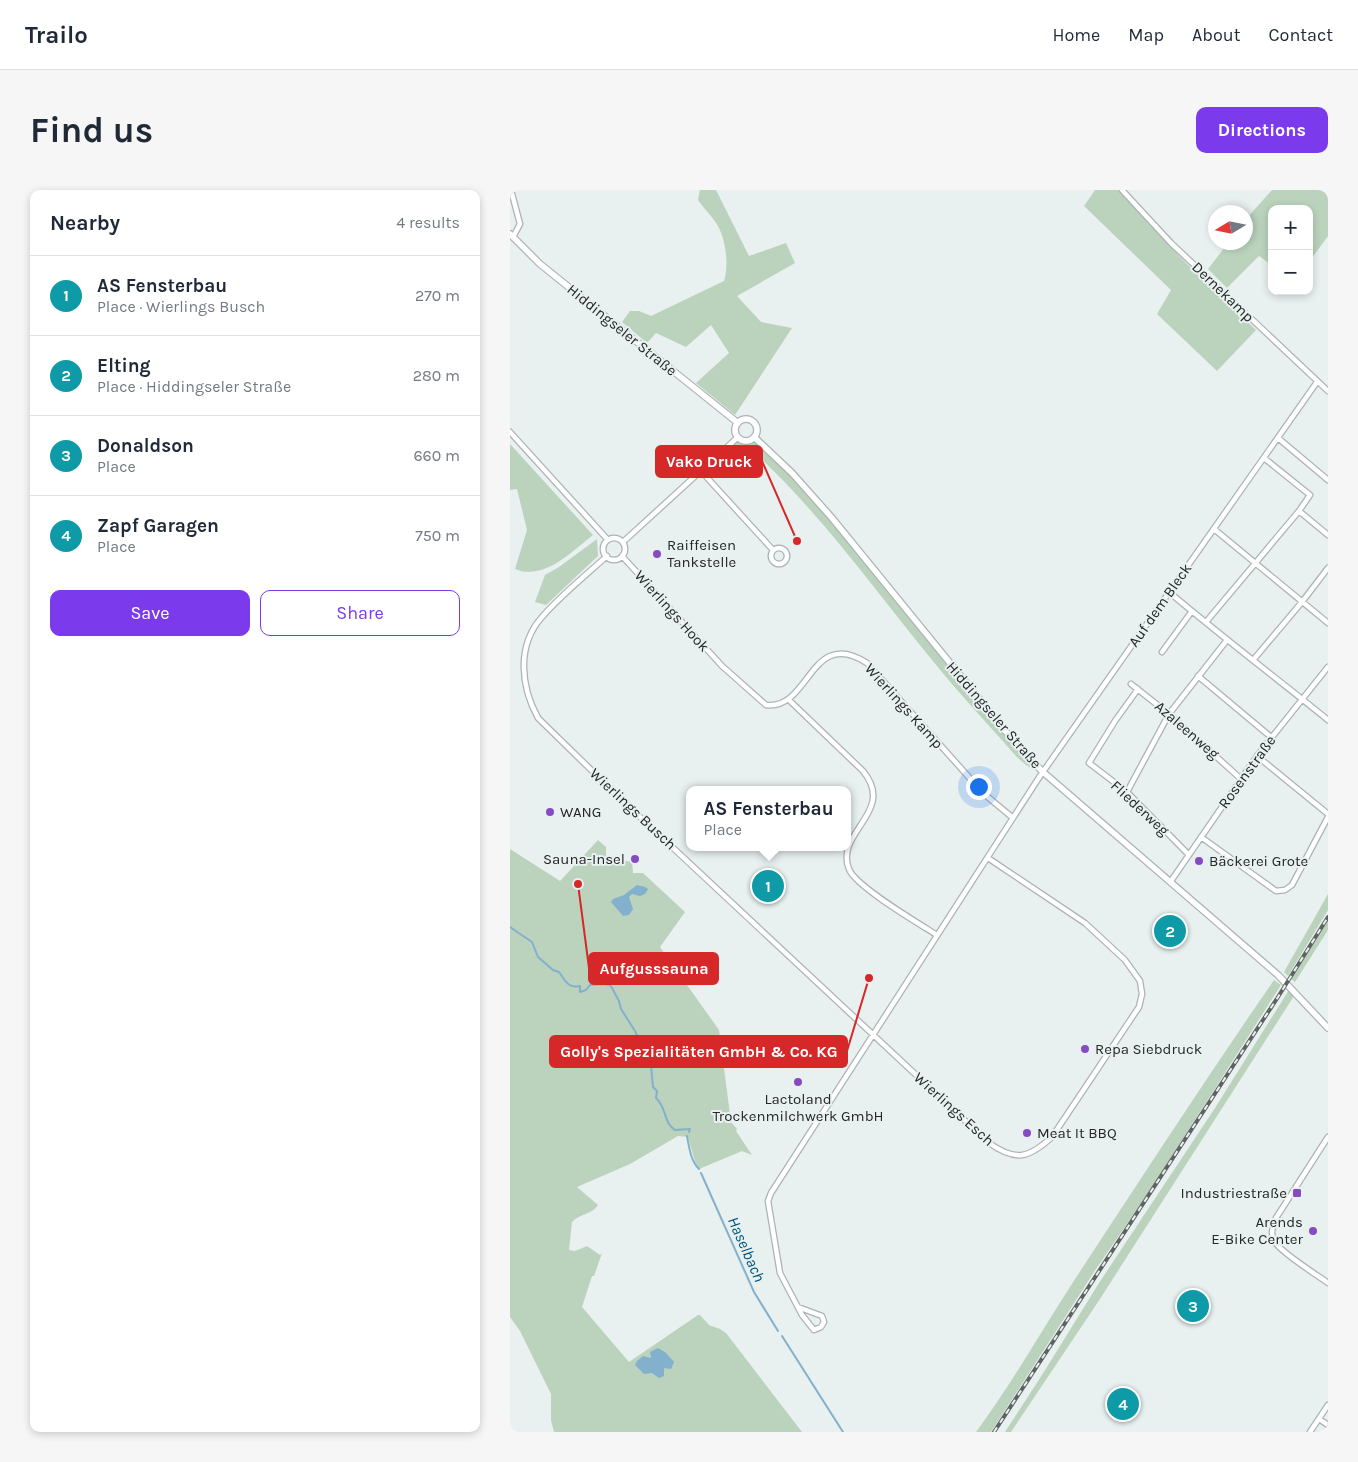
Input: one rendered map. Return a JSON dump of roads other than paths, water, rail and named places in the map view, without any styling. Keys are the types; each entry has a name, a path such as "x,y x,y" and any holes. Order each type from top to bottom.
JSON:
{"street":[{"path":"511,190 520,224 512,236"},
{"name":"Dernekamp","path":"1122,190 1171,243 1328,391"},
{"name":"Hiddingseler Straße","path":"512,236 540,264 738,423"},
{"name":"Auf dem Bleck","path":"1044,772 1317,382"},
{"path":"745,419 752,421 756,426 754,437 746,441 738,437 735,430 738,423 745,419"},
{"path":"510,432 608,540"},
{"path":"623,542 738,437"},
{"name":"Hiddingseler Straße","path":"754,437 792,473 832,518 1014,742 1044,772 1172,881 1278,975 1328,1028"},
{"path":"1278,438 1328,480"},
{"path":"1206,622 1256,564 1310,495 1264,458"},
{"path":"700,471 773,550"},
{"path":"1299,510 1328,535"},
{"path":"1214,528 1328,623"},
{"path":"616,538 623,542 625,549 622,556 616,559 607,556 604,547 608,540 616,538"},
{"name":"Wierlings Busch","path":"607,556 541,618 526,647 524,675 531,705 538,718 619,797 872,1034"},
{"name":"Wierlings Hook","path":"622,556 722,666 766,705 774,706 789,700"},
{"path":"1254,659 1328,570"},
{"path":"1169,592 1328,720"},
{"path":"1162,652 1192,610"},
{"path":"1127,792 1169,714 1227,640"},
{"name":"Wierlings Kamp","path":"789,700 820,663 829,656 855,655 868,663 983,793 1013,818"},
{"name":"Rosenstraße","path":"1172,881 1256,756 1328,667"},
{"path":"1198,676 1272,737"},
{"name":"Azaleenweg","path":"1131,684 1169,714 1241,779"},
{"name":"Fliederweg","path":"1138,689 1089,763 1127,792 1189,855"},
{"path":"789,700 864,772 870,781 874,796 870,813 851,841"},
{"path":"1201,837 1276,891 1285,890 1292,885 1328,816 1256,756"},
{"path":"798,1307 822,1316 824,1322 821,1327 814,1330 802,1315 780,1273 768,1201 771,1193 936,935 1044,772"},
{"path":"847,851 846,855 849,869 859,883 936,935"},
{"name":"Wierlings Esch","path":"872,1034 989,1142 1002,1152 1018,1156 1029,1154 1040,1148 1052,1137 1139,1007 1142,994 1140,981 1125,960 1085,922 988,858"},
{"path":"1328,1137 1276,1218 1272,1229 1274,1241 1281,1249 1328,1283"},
{"path":"1310,1432 1328,1405"},
{"path":"1319,1419 1328,1425"}],"water":[{"path":"637,885 648,889 645,894 640,896 632,894 629,897 633,909 629,915 623,916 611,902"},
{"path":"658,1348 665,1352 674,1362 671,1369 664,1368 664,1376 659,1378 652,1373 644,1374 635,1365 643,1356 651,1358 650,1352"}],"waterway":[{"name":"Haselbach","path":"510,927 532,942 538,957 553,970 559,972 567,983 576,987 580,986 580,992 586,990 590,985 610,985 619,1001 621,1009 635,1031 651,1066 653,1087 657,1091 656,1098 662,1106 671,1127 675,1130 690,1129 689,1132"},
{"name":"Haselbach","path":"687,1136 692,1158 699,1169"},
{"name":"Haselbach","path":"701,1173 754,1292 778,1331"},
{"name":"Haselbach","path":"782,1336 843,1432"}],"railway":[{"path":"994,1432 1278,997 1328,917"}],"place":[{"name":"Vako Druck","path":"797,541"},
{"name":"Raiffeisen Tankstelle","path":"657,554"},
{"name":"WANG","path":"550,812"},
{"name":"Sauna-Insel","path":"635,859"},
{"name":"Bäckerei Grote","path":"1199,861"},
{"name":"Aufgusssauna","path":"578,884"},
{"name":"AS Fensterbau","path":"768,886"},
{"name":"Elting","path":"1170,931"},
{"name":"Golly's Spezialitäten GmbH & Co. KG","path":"869,978"},
{"name":"Repa Siebdruck","path":"1085,1049"},
{"name":"Lactoland Trockenmilchwerk GmbH","path":"798,1082"},
{"name":"Meat It BBQ","path":"1027,1133"},
{"name":"Industriestraße","path":"1297,1193"},
{"name":"Arends E-Bike Center","path":"1313,1231"},
{"name":"Donaldson","path":"1193,1306"},
{"name":"Zapf Garagen","path":"1123,1404"}]}
